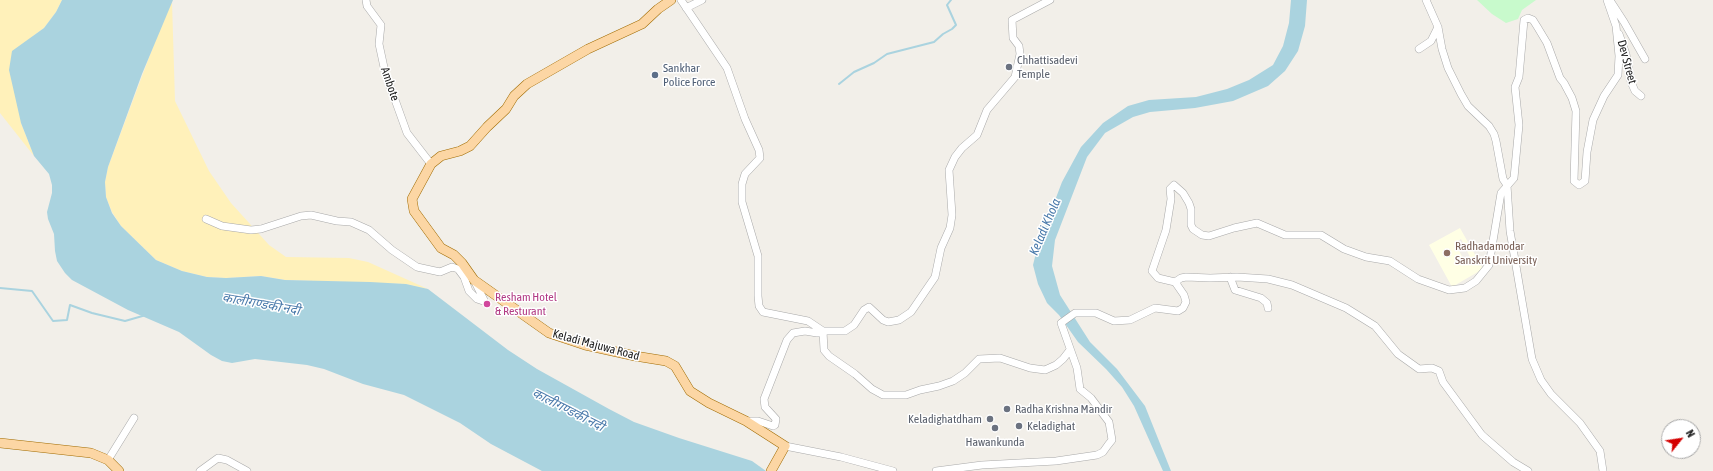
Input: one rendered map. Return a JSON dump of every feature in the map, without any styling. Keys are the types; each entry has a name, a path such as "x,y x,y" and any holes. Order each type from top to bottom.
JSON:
{"main road":[{"path":"431,164 441,156 460,151 470,146 487,127 506,110 514,96 527,84 588,49 642,24 658,9 671,0"},
{"name":"Keladi Majuwa Road","path":"431,164 412,199 414,211 441,248 454,255 462,263 474,280 510,307 549,333 585,345 666,361 675,366 690,391 709,403 746,421 785,446"},
{"path":"0,443 90,453 108,460 119,471"},
{"path":"771,471 785,446"}],"street":[{"name":"Ambote","path":"366,0 367,6 381,25 378,44 385,72 407,133 431,164"},
{"path":"681,0 727,68 745,119 759,150 760,158 745,174 742,184 742,202 758,256 759,306 763,312 808,321 823,331"},
{"path":"686,8 702,0"},
{"path":"746,421 758,421 773,426 775,425 776,419 765,407 764,399 771,378 790,335 797,331 817,333 823,331 845,331 854,325 864,310 869,307 883,320 894,322 910,312 935,277 941,248 950,228 952,215 949,170 955,157 962,148 977,134 987,110 1015,77 1020,54 1019,46 1013,38 1012,20 1050,0"},
{"path":"1426,0 1438,27 1442,49 1448,68 1461,94 1468,106 1489,126 1494,134 1503,179 1507,185 1510,231 1532,359 1541,380 1551,394 1580,422 1600,451 1603,471"},
{"path":"936,471 982,464 1056,461 1103,452 1112,440 1109,422 1091,398 1080,389 1079,378 1061,323 1075,313 1096,313 1114,321 1130,320 1155,308 1178,311 1183,308 1186,302 1184,295 1175,282 1158,278 1152,271 1166,230 1171,199 1170,189 1174,185 1189,203 1191,209 1191,225 1202,234 1209,236 1257,223 1285,235 1322,235 1344,249 1366,257 1390,261 1418,279 1449,290 1465,288 1476,281 1489,264 1500,193 1512,182 1516,168 1519,125 1515,87 1519,77 1524,20 1528,18 1533,20 1547,43 1560,78 1572,98 1576,111 1574,181 1579,185 1585,181 1587,152 1593,120 1604,96 1618,75 1619,56 1616,26 1608,0"},
{"path":"1608,0 1624,22 1645,59"},
{"name":"Dev Street","path":"1616,26 1626,54 1631,82 1635,91 1641,96"},
{"path":"1419,49 1431,41 1438,27"},
{"path":"206,219 222,226 251,230 261,229 301,216 311,215 337,221 351,222 370,230 392,250 417,267 440,272 452,268 458,269 464,277 469,291 477,300 483,301 484,300 474,280"},
{"path":"1175,282 1186,277 1268,279 1292,285 1346,308 1375,326 1398,354 1419,369 1432,368 1439,371 1443,382 1482,435 1513,462 1528,471"},
{"path":"1230,277 1235,290 1261,298 1268,303 1268,308"},
{"path":"823,331 824,350 829,356 855,374 872,389 883,395 906,395 946,383 965,373 979,359 1000,358 1030,368 1045,370 1056,365 1070,350"},
{"path":"108,460 134,418"},
{"path":"785,446 893,471"},
{"path":"200,471 218,458 227,460 247,471"}],"shaded area":[{"name":"Radhadamodar Sanskrit University","path":"1460,228 1483,269 1452,287 1429,245","holes":["1461,239 1472,261 1466,264 1455,243"]}],"sand":[{"path":"0,0 62,0 56,12 44,28 33,36 21,123 34,156 0,113"},
{"path":"172,2 175,101 209,171 231,203 269,245 286,257 349,258 368,262 428,289 406,284 285,280 261,276 226,278 207,277 182,271 156,260 121,226 112,212 106,197 105,182 108,167 160,28"}],"green space":[{"path":"1477,0 1536,0 1522,10 1518,19 1506,23 1492,14"}],"water":[{"name":"कालीगण्डकी नदी","path":"62,0 173,0 142,74 108,167 105,182 106,197 112,213 121,226 156,260 182,271 207,277 226,278 261,276 285,280 406,284 428,289 508,350 537,369 609,409 634,422 752,461 766,471 542,471 491,444 460,423 404,395 363,384 324,369 307,365 255,359 232,363 222,361 179,332 128,310 72,280 57,261 54,234 47,212 52,193 52,185 49,174 34,156 21,123 9,70 12,51 44,28 56,12"},
{"name":"Keladi Khola","path":"1291,0 1307,0 1305,26 1298,51 1285,71 1268,86 1233,101 1195,108 1150,112 1133,117 1105,133 1087,157 1055,240 1052,266 1060,295 1090,342 1117,369 1145,406 1171,471 1163,471 1134,406 1122,387 1078,342 1059,315 1047,303 1038,284 1033,265 1038,245 1062,182 1081,147 1103,123 1128,106 1149,100 1196,97 1227,89 1249,80 1273,65 1283,46 1289,23"}],"waterway":[{"path":"839,84 854,72 874,63 887,54 934,42 943,34 952,29 956,25 947,5 951,0"},
{"path":"0,288 32,291 53,321 67,320 70,305 92,313 125,321 146,315"}],"place":[{"name":"Chhattisadevi Temple","path":"1009,67"},
{"name":"Sankhar Police Force","path":"655,75"},
{"name":"Radhadamodar Sanskrit University","path":"1447,253"},
{"name":"Resham Hotel & Resturant","path":"487,304"},
{"name":"Radha Krishna Mandir","path":"1007,409"},
{"name":"Keladighatdham","path":"990,419"},
{"name":"Keladighat","path":"1019,426"},
{"name":"Hawankunda","path":"995,428"}]}
